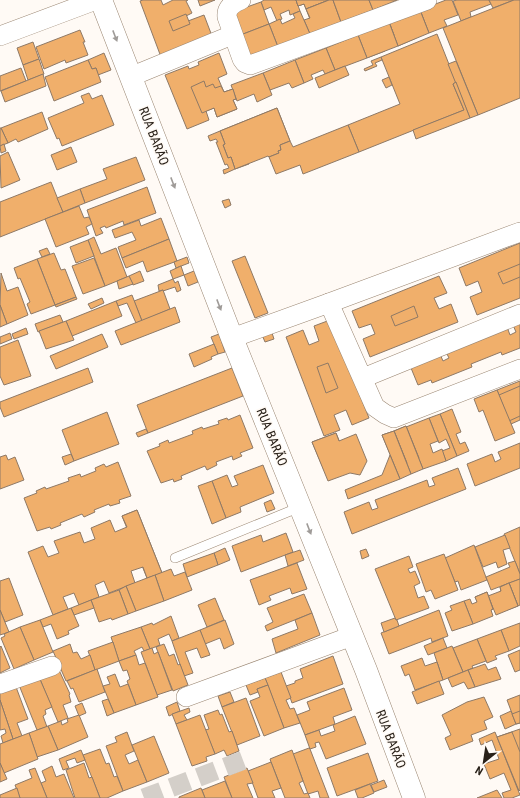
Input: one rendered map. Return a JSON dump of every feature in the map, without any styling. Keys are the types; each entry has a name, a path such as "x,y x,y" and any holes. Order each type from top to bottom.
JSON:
{"street":[{"path":"0,36 96,0"},
{"name":"RUA BARÃO","path":"101,0 232,338 352,636 414,798"},
{"path":"241,0 233,3 226,13 232,35 242,60 250,65 427,0"},
{"path":"130,77 232,35"},
{"path":"232,338 329,304 520,232"},
{"path":"329,304 376,407 385,414 394,418 520,369"},
{"path":"363,378 520,314"},
{"path":"186,697 352,636"},
{"path":"0,684 52,666"}],"lane":[{"path":"175,558 300,507"}],"building":[{"path":"161,0 163,5 173,0 188,0 186,1 192,13 186,16 188,21 204,15 212,36 161,57 140,1"},
{"path":"198,0 215,0 200,6"},
{"path":"264,0 296,0 300,11 290,15 289,10 280,14 282,19 277,21 271,7 264,10 261,2"},
{"path":"296,0 321,0 322,3 306,9 304,4 298,6"},
{"path":"296,0 329,0 306,9 304,4 298,6"},
{"path":"329,0 333,0 341,22 315,32 306,9"},
{"path":"329,0 333,0 341,22 310,34 304,20 310,18 306,9"},
{"path":"333,0 369,0 373,10 341,22"},
{"path":"369,0 397,0 373,10"},
{"path":"446,0 452,0 458,15 444,20 447,26 429,33 420,10"},
{"path":"489,0 491,4 470,12 471,17 461,21 453,1"},
{"path":"489,0 514,0 493,8"},
{"path":"514,0 520,0 520,98 478,115 443,28"},
{"path":"261,2 269,24 238,36 230,13"},
{"path":"420,10 426,26 413,31 416,38 398,46 389,22"},
{"path":"420,10 429,33 398,46 389,22"},
{"path":"300,11 310,34 278,47 269,24 280,19 282,24 295,18 293,14"},
{"path":"186,14 190,24 173,31 169,21"},
{"path":"389,22 394,35 387,38 389,44 384,46 385,51 369,57 364,44 362,45 358,35"},
{"path":"389,22 398,46 367,58 358,35"},
{"path":"269,24 278,47 247,59 238,36"},
{"path":"80,30 88,55 66,63 65,60 44,69 36,47"},
{"path":"437,34 456,82 453,84 464,110 359,152 348,125 400,104 381,57"},
{"path":"358,35 367,58 335,70 326,48"},
{"path":"33,42 39,59 23,65 17,48"},
{"path":"326,48 335,70 325,74 323,70 311,75 313,79 304,83 295,60"},
{"path":"104,53 111,70 98,75 96,68 92,69 88,60"},
{"path":"219,53 227,74 218,78 224,92 233,89 236,99 233,100 237,109 217,117 214,108 206,111 209,120 187,129 165,75 188,66 189,69 199,65 198,62"},
{"path":"381,57 382,60 375,63 377,66 365,71 364,69 373,65 371,61"},
{"path":"39,59 44,74 28,80 23,65"},
{"path":"88,60 92,69 96,68 101,82 54,101 45,77"},
{"path":"295,60 304,83 292,88 289,83 270,90 263,73"},
{"path":"456,61 478,115 470,118 448,64"},
{"path":"345,66 349,75 319,88 315,78"},
{"path":"21,68 26,81 0,91 0,76"},
{"path":"263,73 272,95 257,102 254,94 237,101 231,85"},
{"path":"43,74 46,86 5,102 1,91"},
{"path":"389,77 392,85 386,88 382,80"},
{"path":"204,81 206,87 213,84 215,88 221,86 224,92 233,89 236,99 233,100 237,109 217,117 214,108 202,113 191,87"},
{"path":"456,82 470,118 416,139 413,130 464,110 453,84"},
{"path":"89,93 92,99 102,95 114,125 62,146 59,138 57,139 48,118 84,103 81,96"},
{"path":"277,108 290,141 280,145 281,150 276,154 270,140 261,144 264,154 248,161 249,164 235,169 231,157 228,158 220,131"},
{"path":"277,108 290,141 280,145 281,150 278,151 279,153 235,169 231,157 228,158 220,131"},
{"path":"42,112 48,129 18,142 16,139 8,143 1,128"},
{"path":"348,125 359,152 303,174 300,165 276,174 269,157 279,153 278,151 281,150 280,145 290,141 293,147"},
{"path":"0,128 8,143 0,146"},
{"path":"220,131 228,158 231,157 235,169 224,174 223,170 229,168 227,164 225,165 216,142 218,142 216,139 210,141 208,136"},
{"path":"4,144 6,151 1,153 0,146"},
{"path":"71,147 77,162 57,170 51,155"},
{"path":"8,152 20,180 1,188 0,156"},
{"path":"136,157 145,180 85,203 80,189 107,179 103,169"},
{"path":"51,182 63,212 0,237 0,202"},
{"path":"147,187 156,213 124,225 123,221 106,228 105,226 100,228 103,233 96,236 87,210"},
{"path":"80,189 85,203 63,212 57,198"},
{"path":"229,199 231,205 225,208 222,201"},
{"path":"79,206 84,218 89,217 92,224 86,227 89,234 56,247 45,219"},
{"path":"161,218 169,239 122,258 118,247 136,240 132,232 115,238 112,230 139,220 141,226"},
{"path":"94,237 101,254 116,248 127,277 105,286 88,240"},
{"path":"169,239 177,261 147,272 143,261 126,268 122,258"},
{"path":"88,240 94,256 76,263 70,247"},
{"path":"520,243 520,298 477,315 470,297 482,292 478,281 466,286 459,268"},
{"path":"47,248 50,254 42,257 39,251"},
{"path":"54,253 61,270 65,269 76,297 55,305 37,259"},
{"path":"245,256 268,313 255,318 232,261"},
{"path":"187,257 189,263 176,268 174,262"},
{"path":"94,258 105,286 83,294 72,266"},
{"path":"37,259 55,305 31,314 27,304 30,302 14,268"},
{"path":"520,264 520,277 503,284 498,273"},
{"path":"181,266 184,275 173,279 170,271"},
{"path":"140,271 144,281 133,285 129,276"},
{"path":"194,271 198,282 188,286 184,275"},
{"path":"1,273 7,291 18,287 28,315 7,324 0,305"},
{"path":"129,276 133,284 119,289 117,281"},
{"path":"439,276 447,293 434,298 439,309 451,304 458,322 370,357 363,339 375,334 371,324 359,328 352,311"},
{"path":"173,279 175,283 178,281 181,290 177,292 175,287 159,291 158,285"},
{"path":"163,290 170,309 142,321 134,301"},
{"path":"132,295 142,321 136,323 127,303 118,306 116,301"},
{"path":"76,297 77,299 56,307 55,305"},
{"path":"102,298 104,303 91,309 88,304"},
{"path":"116,301 122,316 72,336 66,321"},
{"path":"0,305 7,324 0,327"},
{"path":"414,306 418,317 395,326 391,316"},
{"path":"175,307 180,322 121,345 115,331"},
{"path":"60,315 63,322 38,332 35,324"},
{"path":"330,320 369,418 352,425 346,410 334,415 340,430 324,436 286,337 303,330 309,345 319,341 314,326"},
{"path":"66,321 74,340 46,349 39,331"},
{"path":"518,323 519,325 520,324 520,348 502,355 501,352 471,364 472,367 432,383 431,380 418,385 411,368 440,354 443,361 449,358 446,352 507,327 510,335 516,332 513,325"},
{"path":"270,327 274,339 265,342 260,330"},
{"path":"26,328 28,334 14,339 12,334"},
{"path":"10,333 12,339 0,344 0,337"},
{"path":"102,334 108,347 56,369 50,356"},
{"path":"219,334 225,352 218,354 211,337"},
{"path":"18,340 31,376 4,385 0,376 0,347"},
{"path":"214,344 218,354 211,357 212,359 194,367 189,354"},
{"path":"328,363 338,388 326,393 317,367"},
{"path":"88,368 93,382 4,417 0,407 0,402"},
{"path":"232,368 243,396 148,433 137,405"},
{"path":"520,381 520,420 511,424 497,390"},
{"path":"520,386 520,416 509,421 499,395"},
{"path":"497,390 515,433 495,441 483,410 479,412 474,399"},
{"path":"452,409 461,432 456,434 460,444 465,442 469,451 457,456 440,414"},
{"path":"107,412 119,444 74,461 62,430"},
{"path":"440,414 457,456 446,461 442,451 450,448 446,439 439,443 429,418"},
{"path":"240,415 253,448 240,453 242,456 233,460 232,456 216,462 217,465 207,470 205,466 181,476 182,479 174,482 173,479 161,483 147,451 160,446 159,444 168,440 169,443 193,434 192,431 202,427 203,429 219,424 218,421 227,418 228,420"},
{"path":"429,418 438,441 430,444 433,453 442,449 446,461 423,469 406,427"},
{"path":"406,426 419,458 407,463 394,431"},
{"path":"406,426 423,469 411,474 394,431"},
{"path":"146,429 148,433 138,437 136,433"},
{"path":"394,431 407,463 396,468 382,435"},
{"path":"394,431 411,474 400,479 382,435"},
{"path":"336,433 347,460 324,470 312,442"},
{"path":"336,433 339,441 356,434 367,461 360,475 350,473 328,481 312,442"},
{"path":"520,443 520,468 475,486 467,464 492,454 495,462 501,459 498,452"},
{"path":"71,454 74,461 65,465 62,457"},
{"path":"6,455 8,460 15,457 24,480 0,489 0,457"},
{"path":"390,455 400,479 348,499 345,490 382,475"},
{"path":"118,462 131,496 119,500 120,503 110,506 109,504 94,510 95,512 84,517 82,514 60,523 61,525 51,529 50,527 37,531 24,498 37,493 36,491 45,487 46,489 69,481 68,478 80,474 81,477 96,471 95,468 104,464 106,467"},
{"path":"263,465 274,493 240,507 241,512 226,518 212,481 227,475 232,487 238,485 234,476"},
{"path":"458,468 466,489 352,534 344,512 369,502 372,510 378,508 375,500 427,480 429,487 435,485 432,478"},
{"path":"212,481 226,518 212,524 198,486"},
{"path":"271,500 275,509 267,512 264,503"},
{"path":"137,510 162,573 147,578 122,516"},
{"path":"137,510 162,573 147,578 143,567 131,571 135,583 109,593 104,581 95,585 99,597 79,605 74,593 63,597 68,609 53,615 28,552 43,546 48,557 59,553 54,541 80,532 84,543 95,539 91,528 110,520 115,532 127,527 122,516"},
{"path":"520,527 520,574 504,534"},
{"path":"286,533 293,552 241,572 232,546 261,535 263,542"},
{"path":"505,535 510,548 503,550 507,564 498,568 496,562 483,567 475,547"},
{"path":"474,545 487,580 461,590 458,581 455,582 445,558"},
{"path":"225,548 230,560 218,565 214,553"},
{"path":"366,549 369,556 362,559 360,551"},
{"path":"300,550 304,560 288,566 285,555"},
{"path":"214,553 218,565 187,577 183,564"},
{"path":"444,554 458,590 435,599 431,590 426,592 416,564"},
{"path":"409,556 413,567 408,569 410,573 415,571 420,583 414,586 418,598 424,596 429,608 396,620 375,569"},
{"path":"515,561 520,574 520,579 491,590 486,577 510,567 508,563"},
{"path":"297,563 307,589 292,594 290,588 269,596 271,600 259,605 250,580"},
{"path":"171,569 174,576 185,572 192,590 164,601 155,575"},
{"path":"155,575 164,601 136,611 126,586"},
{"path":"9,578 23,615 5,622 0,610 0,581"},
{"path":"520,579 520,605 518,606 509,583"},
{"path":"509,583 518,606 507,610 500,587"},
{"path":"509,583 518,606 496,615 488,596 501,591 500,587"},
{"path":"126,586 136,611 128,614 119,590"},
{"path":"119,590 128,614 112,620 111,618 99,622 91,600"},
{"path":"487,592 493,609 491,610 486,600 478,603 475,597"},
{"path":"487,592 493,609 491,610 493,616 473,624 464,601 470,599 472,604 477,602 475,597"},
{"path":"304,594 312,613 267,631 265,626 273,622 267,608"},
{"path":"215,598 224,620 207,627 198,605"},
{"path":"91,600 94,608 74,615 71,608"},
{"path":"464,601 473,624 452,631 445,613 452,610 450,606"},
{"path":"71,608 79,626 68,631 69,634 57,639 51,624 43,627 40,620"},
{"path":"0,610 9,632 0,635"},
{"path":"439,610 448,636 432,642 431,638 389,654 381,633"},
{"path":"312,613 320,635 276,653 272,639 298,629 295,620"},
{"path":"171,616 179,638 172,641 169,634 158,639 160,645 150,649 141,627 152,623 153,625"},
{"path":"395,618 399,626 384,632 381,623"},
{"path":"40,620 53,652 34,660 20,627"},
{"path":"225,620 234,644 224,649 220,638 205,644 200,630"},
{"path":"520,623 520,646 509,651 501,630"},
{"path":"20,627 34,660 14,669 1,638 5,636 4,634"},
{"path":"141,627 150,649 144,651 142,647 134,651 136,655 119,661 111,637"},
{"path":"200,630 210,655 201,658 197,648 185,652 193,673 184,676 172,641"},
{"path":"501,630 509,651 495,656 497,659 487,663 477,639"},
{"path":"443,638 447,648 428,655 424,646"},
{"path":"477,639 486,661 472,666 473,668 463,672 453,648"},
{"path":"113,642 119,661 95,670 88,651"},
{"path":"70,644 73,653 77,652 81,659 90,655 95,670 66,681 53,651"},
{"path":"164,644 169,656 174,654 178,665 180,664 188,685 173,691 156,647"},
{"path":"1,646 10,668 0,673 0,647"},
{"path":"452,646 463,672 443,680 434,653"},
{"path":"152,648 154,654 158,652 172,690 157,695 141,652"},
{"path":"520,650 520,670 515,672 508,655"},
{"path":"136,655 139,665 145,663 158,697 136,705 127,681 130,679 127,670 123,671 119,661"},
{"path":"333,656 343,684 292,703 286,686 303,678 300,669"},
{"path":"422,658 425,666 437,662 443,680 415,690 409,674 405,676 401,666"},
{"path":"485,664 488,670 496,667 501,679 475,687 468,670"},
{"path":"97,669 105,692 79,702 73,688 71,689 67,681"},
{"path":"59,670 70,694 71,702 63,705 68,718 58,722 39,677"},
{"path":"468,670 475,687 468,689 464,682 452,687 448,678"},
{"path":"281,672 291,698 286,700 290,709 294,708 300,723 284,728 265,678"},
{"path":"115,674 120,687 128,684 136,705 114,713 103,686 110,684 107,677"},
{"path":"39,677 52,707 45,710 46,714 43,716 47,727 37,730 19,685"},
{"path":"265,678 268,685 257,689 258,692 250,695 246,685"},
{"path":"439,681 444,694 417,704 412,692"},
{"path":"268,685 284,728 264,736 250,701 260,697 257,689"},
{"path":"16,687 28,719 17,723 22,736 13,739 0,700 0,693"},
{"path":"344,688 352,710 333,717 335,724 305,735 297,715 310,710 307,702"},
{"path":"230,692 234,702 222,707 218,696"},
{"path":"520,695 520,723 516,724 507,700"},
{"path":"484,697 493,717 484,721 487,729 471,735 473,741 450,750 445,738 451,735 442,715 467,702"},
{"path":"246,698 260,736 237,745 222,707"},
{"path":"108,699 114,713 107,716 102,701"},
{"path":"0,700 13,739 3,743 1,736 6,733 5,729 0,730"},
{"path":"177,702 180,711 169,716 166,707"},
{"path":"82,703 86,713 79,716 75,706"},
{"path":"189,708 190,712 184,715 187,720 176,724 172,714"},
{"path":"218,710 220,715 222,714 229,732 232,731 239,751 227,756 224,750 215,754 205,730 209,729 204,715"},
{"path":"511,711 516,724 505,729 500,716"},
{"path":"520,711 520,723 516,724 512,714"},
{"path":"79,715 88,737 58,750 48,726 61,721 62,725 68,722 67,719"},
{"path":"200,715 215,754 206,757 207,761 192,766 176,724"},
{"path":"355,716 366,744 326,759 319,742 315,743 316,747 310,749 305,735 319,730 321,736 335,731 333,725"},
{"path":"48,726 58,750 37,757 29,733"},
{"path":"520,729 520,790 519,791 497,737"},
{"path":"127,732 134,751 125,755 129,764 138,760 147,782 123,791 106,746 117,742 115,737"},
{"path":"495,732 520,795 512,798 504,798 502,793 511,790 504,773 490,779 484,764 499,759 492,740 481,745 479,739"},
{"path":"512,732 520,752 519,791 497,737"},
{"path":"29,733 38,759 4,773 0,763 0,744"},
{"path":"154,736 169,773 147,782 132,745"},
{"path":"309,748 329,798 320,798 318,791 308,794 293,754"},
{"path":"100,749 106,764 109,763 114,777 117,776 123,791 107,798 100,798 83,755"},
{"path":"81,750 85,760 77,763 75,758 66,761 69,768 63,770 59,759"},
{"path":"292,750 303,781 299,783 304,794 308,793 310,798 285,798 271,762 270,759"},
{"path":"368,753 378,781 337,796 327,768"},
{"path":"271,762 281,788 272,791 275,798 258,798 248,771"},
{"path":"0,763 7,779 0,782"},
{"path":"84,763 89,778 92,777 100,798 75,798 66,770"},
{"path":"52,766 56,777 64,774 74,798 47,798 41,783 46,781 42,771"},
{"path":"35,768 47,798 20,798 15,785 32,778 29,770"},
{"path":"247,768 253,783 247,784 253,798 232,798 224,777"},
{"path":"384,780 387,787 374,792 371,785"},
{"path":"225,781 232,798 205,798 202,790"},
{"path":"370,784 374,793 358,798 355,790"},
{"path":"17,788 20,798 0,798 0,795"},
{"path":"201,788 205,798 179,798 179,797"},
{"path":"497,790 502,798 477,798"}],"tunnel":[{"path":"144,798 252,757"}]}
